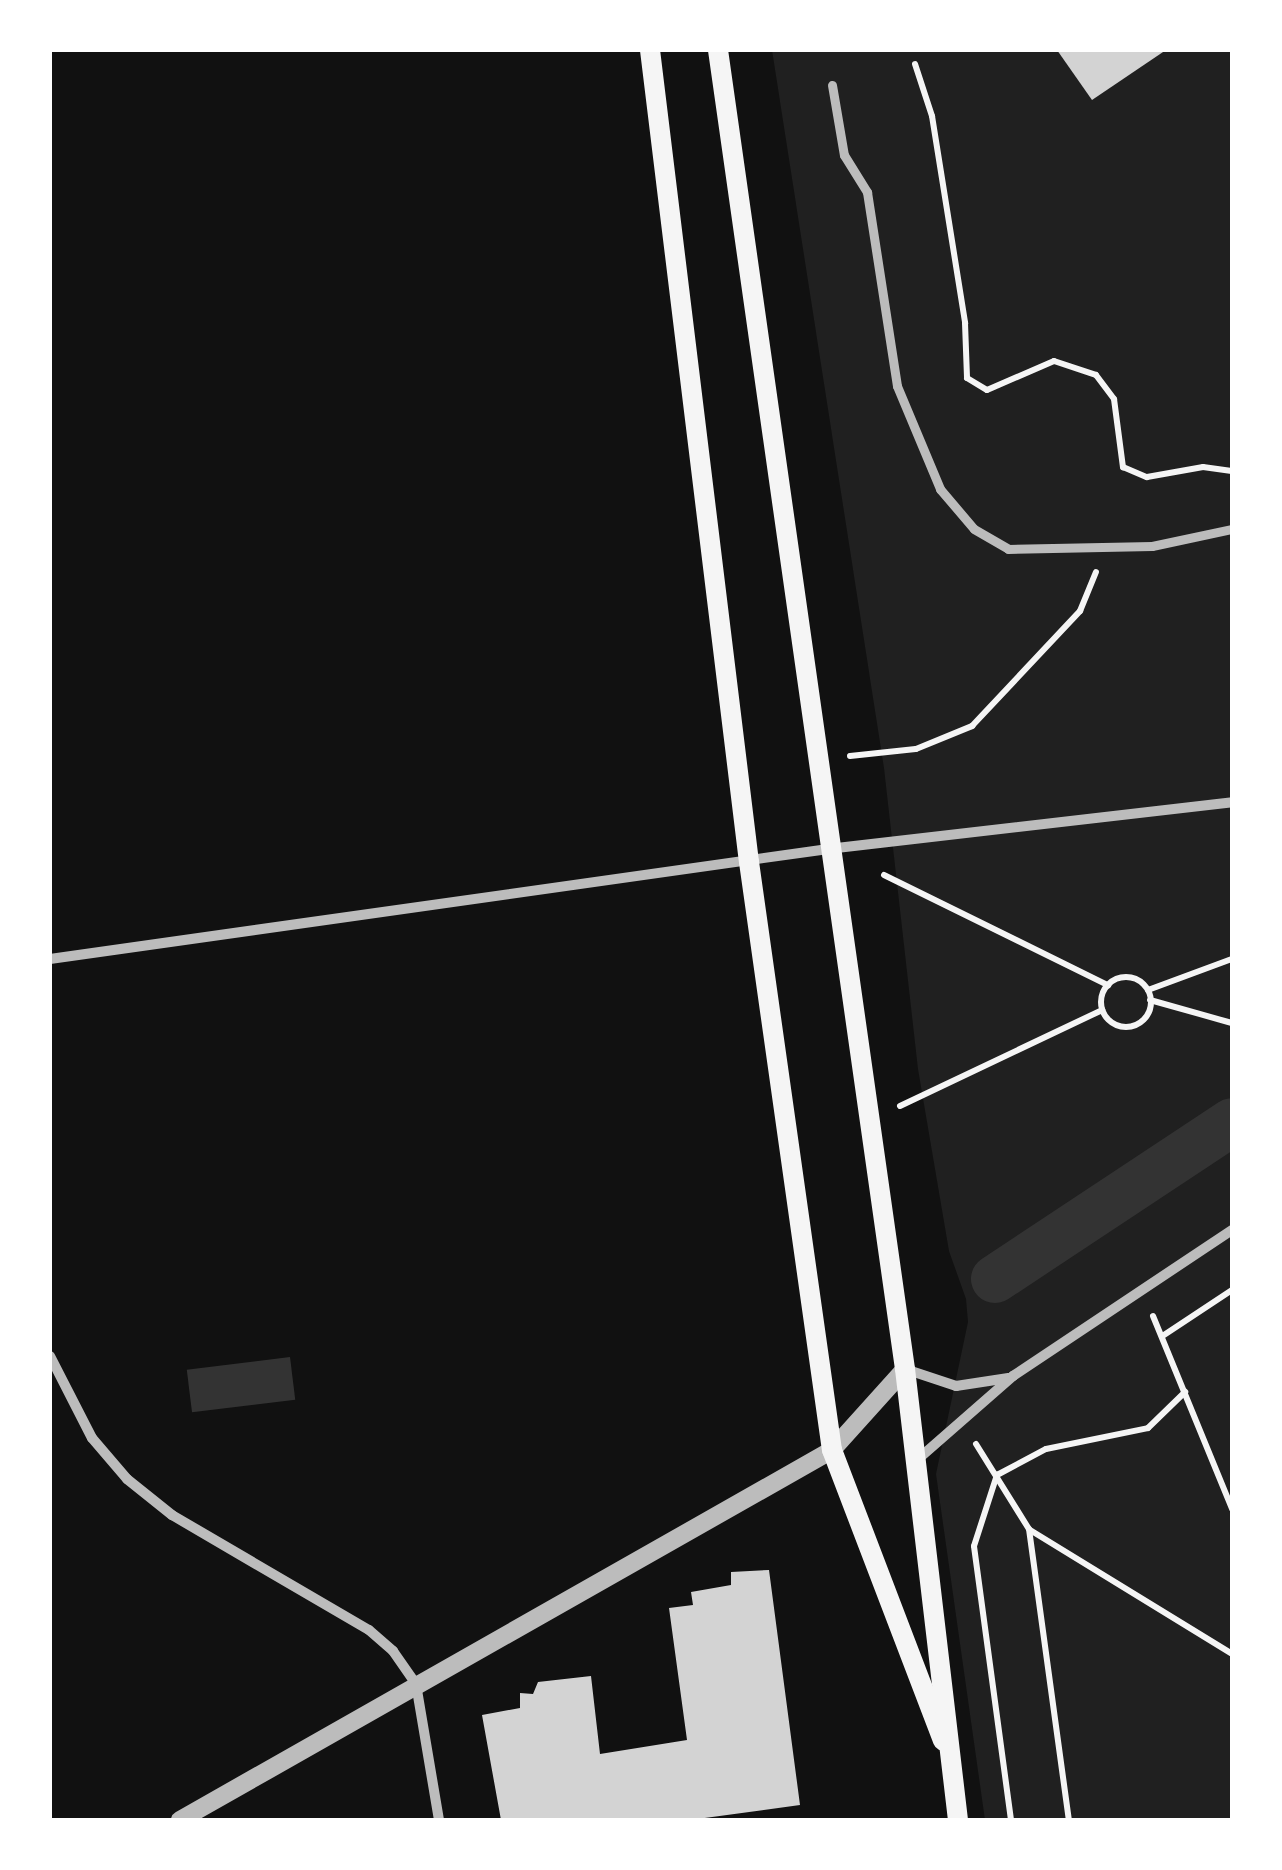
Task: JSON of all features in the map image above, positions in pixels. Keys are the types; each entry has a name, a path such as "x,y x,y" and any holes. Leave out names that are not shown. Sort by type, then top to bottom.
{"main road":[{"path":"650,50 749,862 832,1450 948,1752"},
{"path":"718,50 917,1460 958,1820"}],"street":[{"path":"832,84 844,156 867,192 897,386 940,488 974,529 1008,549 1152,546 1232,529"},
{"path":"50,959 828,849 1232,802"},
{"path":"917,1460 1013,1376 1232,1230"},
{"path":"50,1356 92,1438 127,1478 188,1526 370,1630 416,1684 439,1820"},
{"path":"180,1820 832,1450 904,1369 956,1386 1013,1376"}],"path":[{"path":"915,64 932,116 965,323 967,378 987,390 1054,360 1096,375 1114,399 1124,467 1148,477 1203,467 1232,471"},
{"path":"841,756 916,749 972,726 1080,611 1105,547"},
{"path":"884,875 1108,985 1129,977 1148,990 1150,1000 1142,1021 1127,1026 1102,1010"},
{"path":"1148,990 1232,959"},
{"path":"1102,1010 1108,985"},
{"path":"1150,1000 1232,1023"},
{"path":"867,1121 1102,1010"},
{"path":"1232,1290 1164,1335 1232,1509"},
{"path":"1011,1820 974,1546 997,1475 1046,1449 1148,1428 1185,1392"},
{"path":"970,1433 1029,1529 1069,1820"},
{"path":"1029,1529 1232,1654"}],"shaded area":[{"path":"772,50 1232,50 1232,1820 985,1820 936,1474 968,1322 966,1299 949,1251 918,1069 884,768"},
{"path":"290,1357 295,1400 192,1412 187,1370"}],"building":[{"path":"1057,50 1166,50 1092,100"},
{"path":"769,1570 800,1805 690,1820 501,1820 482,1715 520,1708 520,1693 533,1694 538,1682 591,1676 600,1754 687,1740 669,1608 693,1605 691,1592 731,1585 731,1572"}],"waterway":[{"path":"995,1279 1232,1122"}]}
